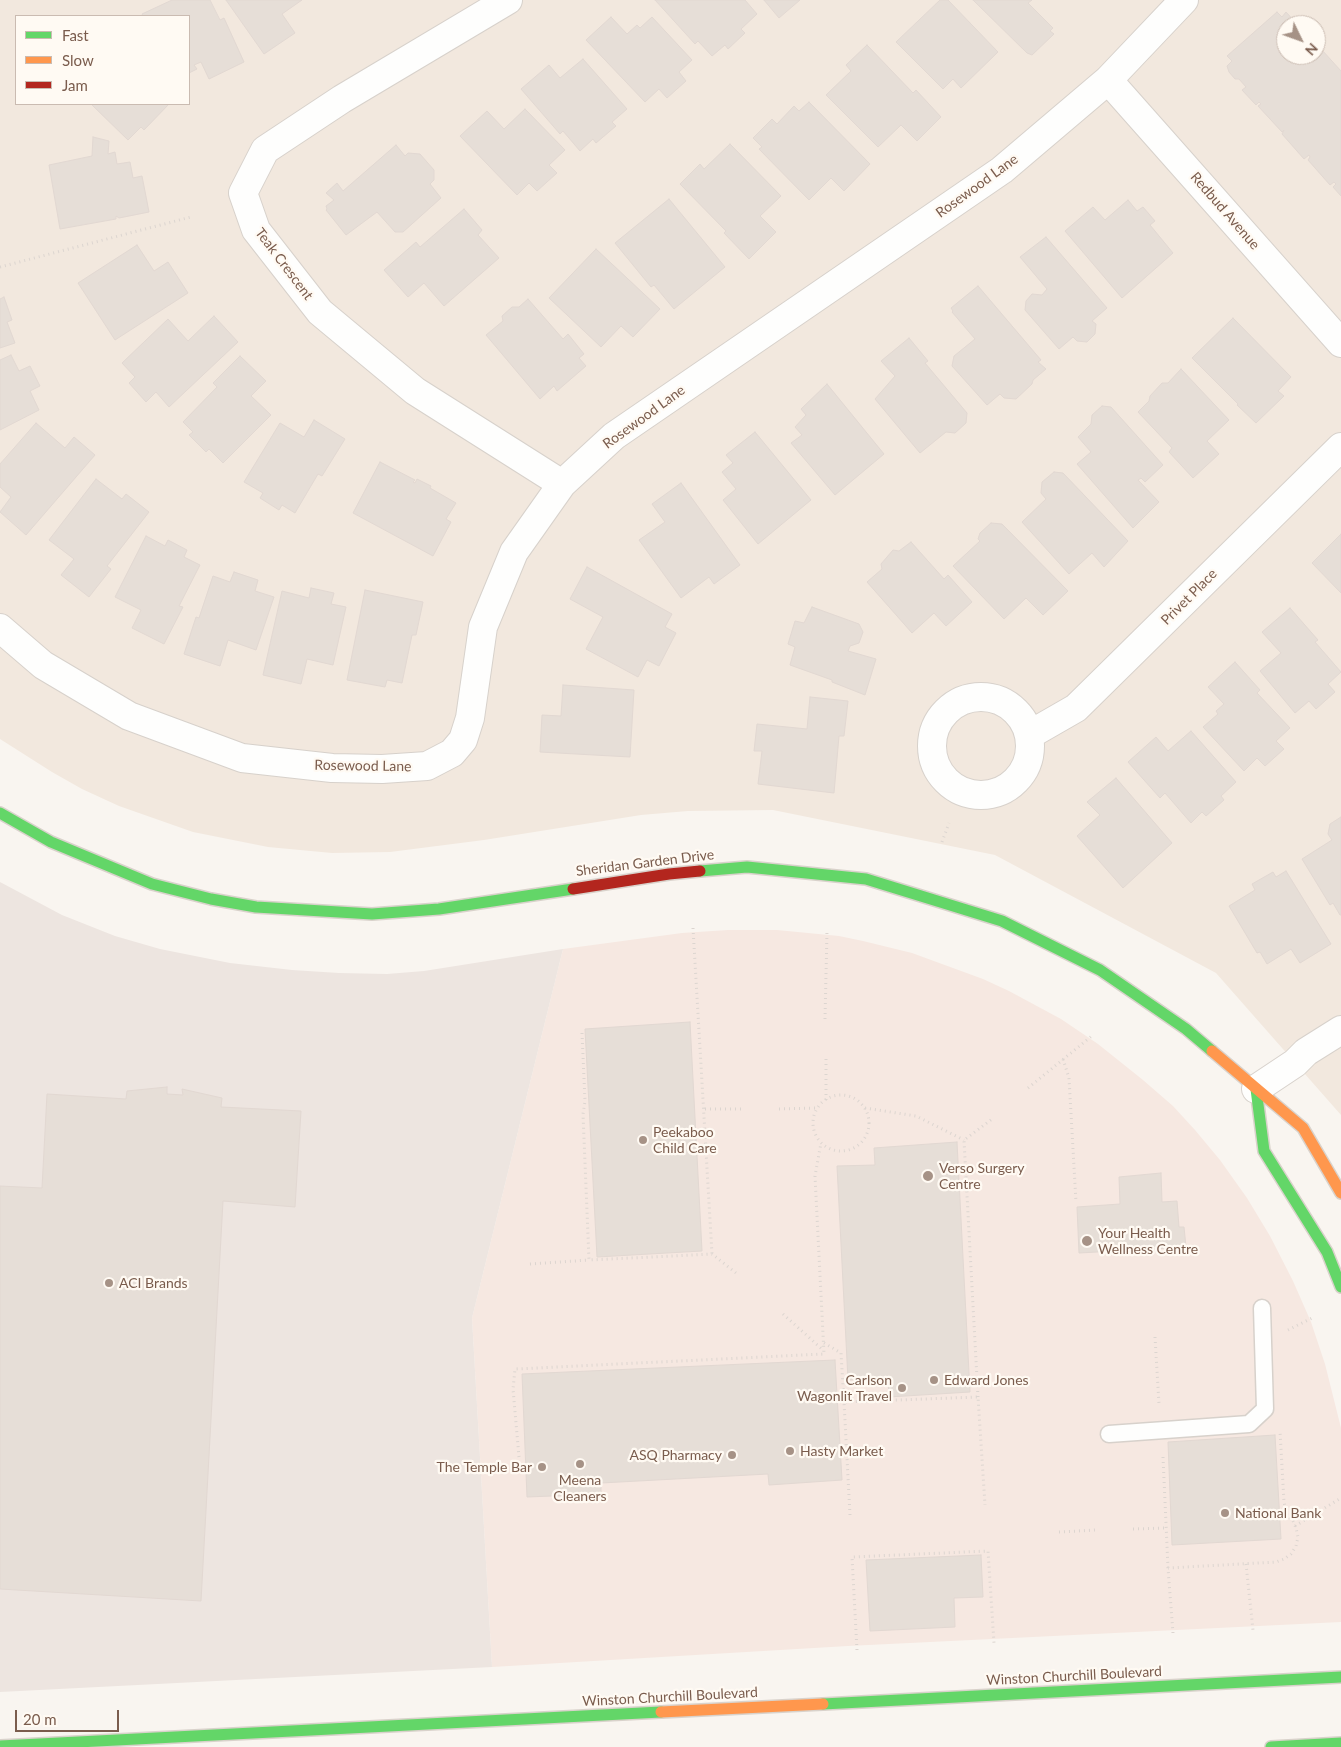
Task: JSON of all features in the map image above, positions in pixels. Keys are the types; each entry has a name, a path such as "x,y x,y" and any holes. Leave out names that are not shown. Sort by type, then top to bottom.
{"street":[{"name":"Teak Crescent","path":"508,0 342,99 265,150 243,193 256,230 320,312 415,392 562,484"},
{"name":"Rosewood Lane","path":"0,628 43,665 130,716 242,758 332,768 382,769 427,766 452,753 463,740 470,718 483,627 514,552 562,484 614,436 1002,170 1108,80 1184,0"},
{"name":"Redbud Avenue","path":"1108,80 1341,342"},
{"name":"Privet Place","path":"1029,735 1076,708 1341,447"},
{"name":"Sheridan Garden Drive","path":"0,813 51,842 152,884 211,899 256,907 372,914 439,909 669,874 747,867 866,879 1002,921 1100,970 1186,1029 1303,1128 1341,1193"},
{"path":"1341,1030 1306,1052 1295,1063 1256,1090 1264,1151 1327,1252 1341,1287"},
{"name":"Winston Churchill Boulevard","path":"0,1746 1341,1678"},
{"path":"1271,1747 1341,1743"}],"lane":[{"path":"1109,1434 1249,1424 1265,1409 1262,1308"}],"path":[{"path":"0,267 191,217"},
{"path":"942,842 948,822"},
{"path":"693,928 712,1254"},
{"path":"824,1019 828,931"},
{"path":"582,1033 586,1101 583,1114 589,1260"},
{"path":"1028,1088 1093,1035"},
{"path":"826,1057 826,1100"},
{"path":"1063,1060 1069,1078 1076,1202"},
{"path":"834,1096 852,1097 865,1108 869,1117 870,1126 862,1143 846,1151 828,1148 815,1135 813,1126 814,1116 818,1108 826,1100 834,1096"},
{"path":"779,1109 818,1108"},
{"path":"865,1108 916,1116 964,1140"},
{"path":"705,1109 742,1109"},
{"path":"964,1140 992,1120"},
{"path":"964,1140 985,1505"},
{"path":"519,1457 513,1389 515,1369 824,1354 815,1176 821,1142"},
{"path":"530,1264 712,1254 736,1273"},
{"path":"783,1314 824,1351"},
{"path":"1285,1332 1291,1327 1312,1318"},
{"path":"1155,1337 1159,1407"},
{"path":"824,1342 840,1353 850,1515"},
{"path":"844,1402 978,1397"},
{"path":"1168,1568 1276,1562 1292,1554 1298,1537 1293,1521 1287,1515 1284,1502 1280,1425"},
{"path":"1162,1451 1173,1633"},
{"path":"1295,1526 1341,1498"},
{"path":"1133,1529 1166,1528"},
{"path":"1059,1532 1096,1530"},
{"path":"857,1650 852,1557 988,1550 994,1643"},
{"path":"1246,1564 1253,1630"}],"shaded area":[{"path":"0,0 1341,0 1341,1115 1216,973 995,855 773,810 688,811 641,815 484,840 390,852 332,853 268,847 193,832 119,806 82,789 0,739"},
{"path":"0,882 62,915 115,936 160,949 230,963 292,970 387,974 424,971 563,949 472,1318 492,1667 0,1692"},
{"path":"728,930 777,930 839,936 912,953 983,979 1061,1019 1098,1044 1173,1106 1195,1130 1220,1160 1247,1198 1270,1236 1311,1322 1325,1364 1341,1428 1341,1622 848,1646 492,1667 472,1318 563,949 682,933"}],"building":[{"path":"172,0 210,0 220,20 224,18 244,62 209,79 201,62 194,65 197,69 190,72 190,15 142,14"},
{"path":"226,0 302,0 282,14 295,33 264,54"},
{"path":"655,0 745,0 757,14 741,29 745,33 728,49 725,45 712,56 698,41 695,44"},
{"path":"764,0 800,0 779,18"},
{"path":"940,0 948,0 998,52 961,88 953,79 943,89 896,42"},
{"path":"973,0 1032,0 1028,3 1053,28 1050,31 1054,34 1032,55 1027,53"},
{"path":"1277,12 1280,15 1276,15 1276,65 1326,65 1326,54 1341,71 1341,196 1333,187 1336,184 1334,182 1330,185 1308,160 1309,155 1304,159 1282,134 1284,130 1282,132 1258,106 1261,104 1259,102 1256,105 1242,90 1246,87 1229,72 1227,66 1232,61 1227,56"},
{"path":"611,17 627,34 637,25 640,28 652,17 692,60 679,72 686,81 667,98 659,89 645,102 586,40"},
{"path":"867,45 913,93 916,90 941,117 917,141 901,125 878,147 826,95 851,71 846,65"},
{"path":"583,59 627,109 612,122 616,126 596,143 593,139 580,151 563,131 560,134 521,89 549,65 560,78"},
{"path":"809,102 870,164 844,191 831,178 809,200 759,149 762,147 753,138 772,119 777,124 794,106 799,111"},
{"path":"92,105 168,105 144,130 141,127 128,140"},
{"path":"525,109 565,150 549,165 557,173 537,191 529,183 517,195 460,136 487,111 504,129"},
{"path":"93,137 109,141 108,154 115,152 117,164 130,162 133,178 142,176 149,212 119,218 116,216 116,219 60,229 49,165 92,156"},
{"path":"730,144 781,196 760,216 776,232 749,259 724,233 726,231 680,184 700,164 704,169"},
{"path":"396,145 405,156 408,153 420,154 434,170 434,180 430,184 441,198 403,232 395,232 377,212 346,235 326,210 326,206 334,200 326,193 337,183 343,191"},
{"path":"669,199 725,267 674,309 654,285 651,287 615,243"},
{"path":"1128,200 1137,211 1143,207 1155,221 1150,225 1173,253 1122,298 1065,231 1093,207 1105,220"},
{"path":"464,209 482,230 478,235 499,258 444,306 424,283 408,297 384,270 416,242 420,247"},
{"path":"1046,237 1107,308 1092,321 1096,324 1095,334 1087,342 1077,341 1073,337 1059,349 1025,310 1026,301 1032,294 1042,295 1047,289 1020,257"},
{"path":"137,245 154,271 168,262 188,293 115,340 78,283"},
{"path":"596,249 660,309 633,337 621,326 601,347 549,298"},
{"path":"978,286 1041,360 1038,362 1046,369 1016,399 1004,398 1000,394 987,405 952,366 954,356 975,339 952,312 951,308"},
{"path":"4,297 12,320 7,322 15,343 0,348 0,299"},
{"path":"528,299 563,339 568,334 584,354 579,358 586,366 557,391 554,386 540,399 486,335 503,321 502,316 512,307 519,307"},
{"path":"214,316 238,342 169,407 156,392 146,402 129,383 135,377 122,363 168,319 188,341"},
{"path":"1233,318 1291,377 1278,391 1284,396 1256,423 1192,358"},
{"path":"909,338 928,361 925,363 967,413 966,423 955,433 946,432 920,453 875,399 895,376 881,361"},
{"path":"11,355 19,371 30,366 40,386 30,391 39,410 0,430 0,360"},
{"path":"240,356 266,381 251,396 271,415 223,463 209,449 206,452 189,435 193,432 183,422 217,387 213,383"},
{"path":"1181,369 1229,420 1207,441 1219,454 1193,478 1169,452 1172,448 1138,412 1162,383 1168,383"},
{"path":"827,384 884,454 835,495 791,443 802,435 795,427 806,415 801,409"},
{"path":"1102,406 1111,407 1163,465 1145,482 1141,478 1138,480 1159,502 1133,528 1077,464 1091,452 1078,437 1091,424 1092,415"},
{"path":"314,420 345,439 322,476 318,474 295,513 282,505 279,510 260,498 263,493 244,482 280,423 304,437"},
{"path":"36,423 65,448 74,437 95,455 26,535 0,512 11,497 0,487 0,464"},
{"path":"755,432 811,500 758,544 723,500 736,489 722,472 733,463 726,455"},
{"path":"380,462 415,480 413,482 415,483 417,479 431,486 430,488 456,503 446,519 451,522 433,556 353,513"},
{"path":"1054,472 1063,473 1128,541 1104,567 1092,553 1069,574 1022,522 1046,499 1041,493 1042,482"},
{"path":"96,479 122,499 126,494 149,512 107,566 111,569 89,597 61,575 74,559 49,540"},
{"path":"681,483 740,565 714,584 709,577 681,598 639,540 665,522 652,504"},
{"path":"991,523 1002,524 1068,591 1043,615 1026,598 1004,619 953,566 980,541 978,539 980,533"},
{"path":"1341,534 1341,593 1312,563"},
{"path":"146,536 165,546 168,540 187,550 184,557 200,565 179,606 183,607 164,644 132,628 141,610 115,597"},
{"path":"911,542 944,579 948,575 972,602 946,626 934,613 912,633 867,582 882,569 881,564 893,550 899,551"},
{"path":"587,567 672,614 665,627 676,633 659,666 647,660 638,677 586,649 603,617 570,599"},
{"path":"234,572 258,580 255,591 274,597 256,650 228,640 220,666 184,654 196,617 199,618 213,576 230,582"},
{"path":"311,588 334,593 331,604 346,607 333,665 307,659 301,684 263,675 282,591 309,598"},
{"path":"365,590 423,602 416,635 412,635 402,683 387,680 385,687 347,680"},
{"path":"812,607 859,624 863,632 859,643 850,646 848,651 876,659 865,695 832,682 832,680 790,665 795,647 788,644 795,621 804,623"},
{"path":"1290,608 1318,640 1315,642 1341,672 1328,684 1335,692 1316,709 1309,701 1295,713 1260,671 1281,653 1262,632"},
{"path":"1235,662 1260,690 1257,693 1290,728 1276,741 1284,749 1265,766 1257,758 1244,771 1203,727 1218,714 1216,711 1224,704 1208,687"},
{"path":"563,685 634,690 630,757 540,752 542,715 561,716"},
{"path":"810,697 848,701 844,736 839,736 834,793 758,784 762,751 754,751 757,724 807,729"},
{"path":"1191,731 1236,782 1221,796 1224,800 1206,816 1202,812 1191,823 1165,793 1160,798 1128,762 1156,737 1168,751"},
{"path":"1116,778 1172,843 1123,888 1077,836 1100,815 1087,802"},
{"path":"1341,817 1340,915 1333,903 1330,905 1302,859 1332,840 1328,834 1330,824"},
{"path":"1286,871 1331,944 1300,963 1291,949 1267,964 1260,952 1257,953 1229,906 1255,890 1252,884 1273,872 1276,877"},
{"name":"Peekaboo Child Care","path":"690,1022 702,1251 597,1257 585,1029"},
{"name":"ACI Brands","path":"167,1087 167,1094 183,1095 182,1089 222,1098 221,1107 301,1111 295,1207 223,1201 201,1601 0,1589 0,1186 42,1188 47,1094 126,1099 127,1091"},
{"path":"957,1142 970,1392 889,1397 888,1378 848,1380 837,1166 875,1165 874,1148"},
{"path":"1161,1173 1162,1202 1177,1201 1179,1227 1184,1227 1186,1247 1079,1253 1077,1207 1120,1204 1119,1177"},
{"path":"835,1360 842,1480 769,1485 768,1474 601,1483 601,1494 527,1497 522,1374"},
{"name":"National Bank","path":"1275,1435 1281,1539 1172,1545 1168,1442"},
{"path":"981,1555 983,1597 954,1598 955,1627 870,1631 866,1560"}],"traffic: fast":[{"path":"0,813 51,842 152,884 211,899 256,907 372,914 439,909 573,889"},
{"path":"700,871 747,867 866,879 1002,921 1100,970 1186,1029 1212,1051"},
{"path":"1256,1089 1264,1151 1327,1252 1341,1287"},
{"path":"823,1704 1341,1677"},
{"path":"0,1746 661,1712"},
{"path":"1271,1747 1341,1743"}],"traffic: slow":[{"path":"1212,1051 1303,1128 1341,1193"},
{"path":"661,1712 823,1704"}],"traffic: jam":[{"path":"573,889 700,871"}],"place":[{"name":"Peekaboo Child Care","path":"643,1140"},
{"name":"Verso Surgery Centre","path":"928,1176"},
{"name":"Your Health Wellness Centre","path":"1087,1241"},
{"name":"ACI Brands","path":"109,1283"},
{"name":"Edward Jones","path":"934,1380"},
{"name":"Carlson Wagonlit Travel","path":"902,1388"},
{"name":"Hasty Market","path":"790,1451"},
{"name":"ASQ Pharmacy","path":"732,1455"},
{"name":"Meena Cleaners","path":"580,1464"},
{"name":"The Temple Bar","path":"542,1467"},
{"name":"National Bank","path":"1225,1513"}]}
